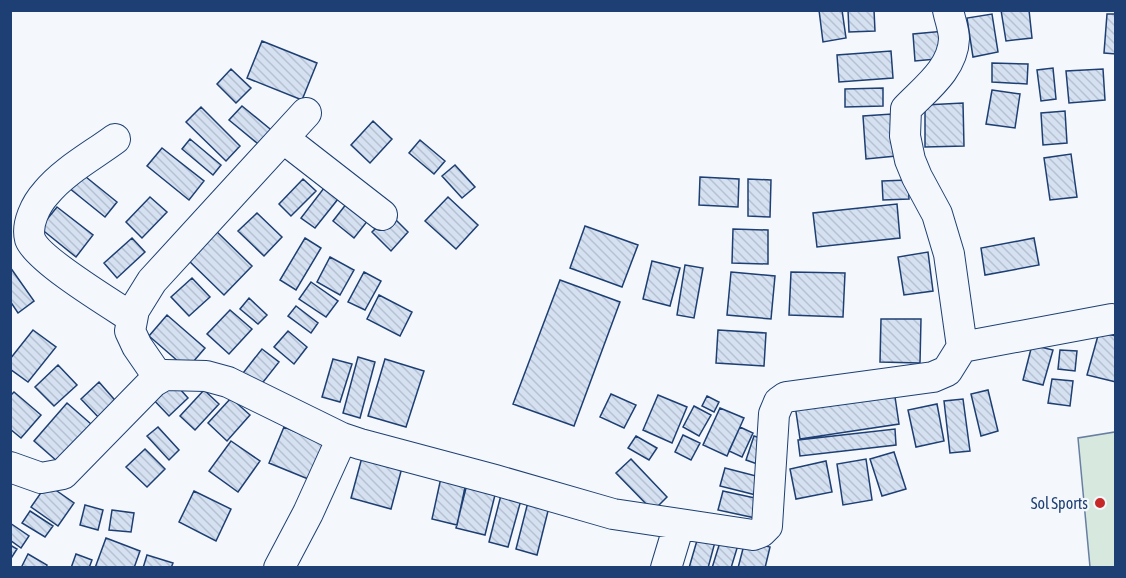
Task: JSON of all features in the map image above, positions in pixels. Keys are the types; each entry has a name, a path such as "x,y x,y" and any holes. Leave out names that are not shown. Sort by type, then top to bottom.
{"street":[{"path":"10,467 41,478 63,474 153,382 165,375 206,376 228,382 342,438 612,514 753,535 761,532 767,526 774,414 779,402 786,397 933,377 946,371 962,347 949,254 937,214 910,160 905,136 906,109 942,72 951,58 954,38 948,10"},
{"path":"159,378 129,331 131,317 152,281 306,113"},
{"path":"283,138 382,215"},
{"path":"115,140 63,177 45,194 30,222 29,231 34,246 55,265 131,317"},
{"path":"962,347 1112,319"},
{"path":"279,567 308,513 342,438"},
{"path":"666,567 678,525"}],"shaded area":[{"name":"Sol Sports","path":"1115,432 1115,567 1090,567 1078,438"}],"building":[{"path":"819,10 842,10 846,38 823,42"},
{"path":"848,10 874,10 875,31 849,32"},
{"path":"1001,10 1029,10 1032,38 1006,41"},
{"path":"992,14 998,52 973,57 967,18"},
{"path":"1107,14 1116,14 1116,54 1104,53"},
{"path":"945,31 947,58 915,61 913,34"},
{"path":"262,41 317,63 302,100 247,78"},
{"path":"891,51 893,78 839,82 837,55"},
{"path":"992,63 1028,64 1027,84 992,82"},
{"path":"1053,68 1056,99 1041,101 1037,70"},
{"path":"231,69 251,88 236,103 217,84"},
{"path":"1103,69 1105,100 1069,103 1066,71"},
{"path":"883,88 883,106 845,107 845,89"},
{"path":"992,90 1020,94 1015,128 986,124"},
{"path":"963,103 964,146 925,147 925,105"},
{"path":"242,106 275,133 263,148 229,120"},
{"path":"201,107 240,146 226,161 186,122"},
{"path":"1065,111 1067,143 1043,145 1041,113"},
{"path":"892,114 896,156 866,159 863,116"},
{"path":"373,121 392,139 370,163 351,145"},
{"path":"190,139 221,165 213,175 182,149"},
{"path":"420,140 445,161 434,174 409,153"},
{"path":"162,148 204,181 189,200 147,166"},
{"path":"1071,154 1077,197 1050,200 1044,158"},
{"path":"455,165 475,187 462,198 442,176"},
{"path":"81,173 117,202 105,217 69,188"},
{"path":"700,177 739,179 738,207 699,205"},
{"path":"303,179 316,191 291,216 279,204"},
{"path":"748,179 771,180 770,217 748,216"},
{"path":"908,180 909,199 883,200 882,181"},
{"path":"324,188 338,199 315,228 301,218"},
{"path":"150,197 167,212 142,238 126,222"},
{"path":"448,197 478,225 456,249 425,221"},
{"path":"347,203 369,219 354,238 333,221"},
{"path":"897,204 900,238 817,247 813,213"},
{"path":"57,207 93,235 76,257 40,228"},
{"path":"257,213 282,237 264,256 238,231"},
{"path":"390,214 408,232 391,251 372,232"},
{"path":"585,226 638,245 622,287 570,268"},
{"path":"214,229 252,266 224,295 186,258"},
{"path":"733,229 768,230 768,264 732,263"},
{"path":"132,238 145,252 117,278 104,263"},
{"path":"305,238 321,248 296,290 280,280"},
{"path":"1034,238 1039,265 985,275 981,248"},
{"path":"928,252 933,291 904,295 898,257"},
{"path":"330,257 354,270 340,295 317,282"},
{"path":"652,261 680,268 670,306 643,299"},
{"path":"685,265 703,268 694,318 677,315"},
{"path":"10,267 34,301 18,313 10,301"},
{"path":"364,272 381,281 365,310 348,302"},
{"path":"731,272 775,276 771,319 727,315"},
{"path":"791,272 845,273 843,317 789,315"},
{"path":"192,278 210,297 189,316 171,297"},
{"path":"560,280 620,302 574,426 513,404"},
{"path":"311,282 338,301 326,317 299,299"},
{"path":"379,295 412,312 400,336 367,319"},
{"path":"249,298 267,315 258,324 240,309"},
{"path":"296,306 318,323 311,333 288,316"},
{"path":"230,310 252,329 229,354 207,334"},
{"path":"167,315 205,348 187,369 149,336"},
{"path":"881,319 921,319 920,363 880,362"},
{"path":"33,330 56,347 28,382 10,369 10,359"},
{"path":"718,330 766,333 764,366 716,363"},
{"path":"288,331 307,347 294,364 274,347"},
{"path":"1099,332 1116,336 1116,382 1087,375"},
{"path":"1032,345 1053,350 1043,385 1023,380"},
{"path":"262,349 279,362 260,386 243,373"},
{"path":"1060,350 1077,351 1075,371 1058,369"},
{"path":"358,357 375,362 360,418 343,413"},
{"path":"333,359 352,364 340,402 322,397"},
{"path":"385,359 424,371 406,427 368,416"},
{"path":"58,365 77,385 54,406 35,387"},
{"path":"170,378 188,398 169,416 150,396"},
{"path":"1052,379 1073,381 1070,406 1048,403"},
{"path":"99,382 120,406 102,421 81,399"},
{"path":"204,390 219,404 195,430 180,416"},
{"path":"894,390 899,424 800,439 795,405"},
{"path":"988,390 998,431 981,436 971,394"},
{"path":"14,392 41,415 21,438 10,429 10,396"},
{"path":"611,394 636,405 624,428 600,417"},
{"path":"658,395 687,407 672,443 643,430"},
{"path":"707,396 719,402 714,412 702,406"},
{"path":"231,398 250,415 227,441 208,423"},
{"path":"963,399 970,451 950,453 944,401"},
{"path":"67,403 91,424 58,462 34,441"},
{"path":"937,404 944,441 916,447 908,410"},
{"path":"694,406 711,415 699,436 683,427"},
{"path":"720,408 744,418 727,456 703,445"},
{"path":"158,427 179,450 169,460 147,436"},
{"path":"284,427 328,445 313,481 269,463"},
{"path":"740,427 753,433 742,457 729,451"},
{"path":"895,429 896,445 800,456 798,440"},
{"path":"683,435 700,443 691,460 675,452"},
{"path":"636,436 657,448 649,460 628,448"},
{"path":"754,436 772,442 763,466 746,460"},
{"path":"231,441 260,461 238,492 209,471"},
{"path":"145,449 165,469 147,487 126,467"},
{"path":"364,450 404,460 391,509 351,498"},
{"path":"894,452 906,489 882,496 870,459"},
{"path":"631,459 667,497 653,511 616,473"},
{"path":"866,459 872,500 843,505 837,464"},
{"path":"826,461 832,492 796,499 790,469"},
{"path":"725,468 760,477 756,495 720,486"},
{"path":"442,473 467,478 457,525 432,519"},
{"path":"468,480 497,487 485,535 456,528"},
{"path":"47,484 74,503 58,526 31,507"},
{"path":"194,491 231,509 216,541 179,522"},
{"path":"723,491 764,500 760,519 718,510"},
{"path":"501,495 521,500 508,547 489,542"},
{"path":"528,502 549,507 537,555 516,549"},
{"path":"85,505 103,510 98,530 80,525"},
{"path":"112,510 134,513 131,532 109,530"},
{"path":"30,511 53,526 45,537 22,523"},
{"path":"10,523 29,536 21,548 10,540"},
{"path":"698,537 715,542 708,568 689,568"},
{"path":"106,538 140,551 134,568 95,568"},
{"path":"721,539 738,545 731,568 712,568"},
{"path":"745,541 770,547 765,568 738,568"},
{"path":"10,545 17,549 10,560"},
{"path":"28,554 47,565 46,568 21,568"},
{"path":"76,554 92,560 89,568 71,568"},
{"path":"147,555 173,563 171,568 143,568"}],"place":[{"name":"Sol Sports","path":"1100,503"}]}
